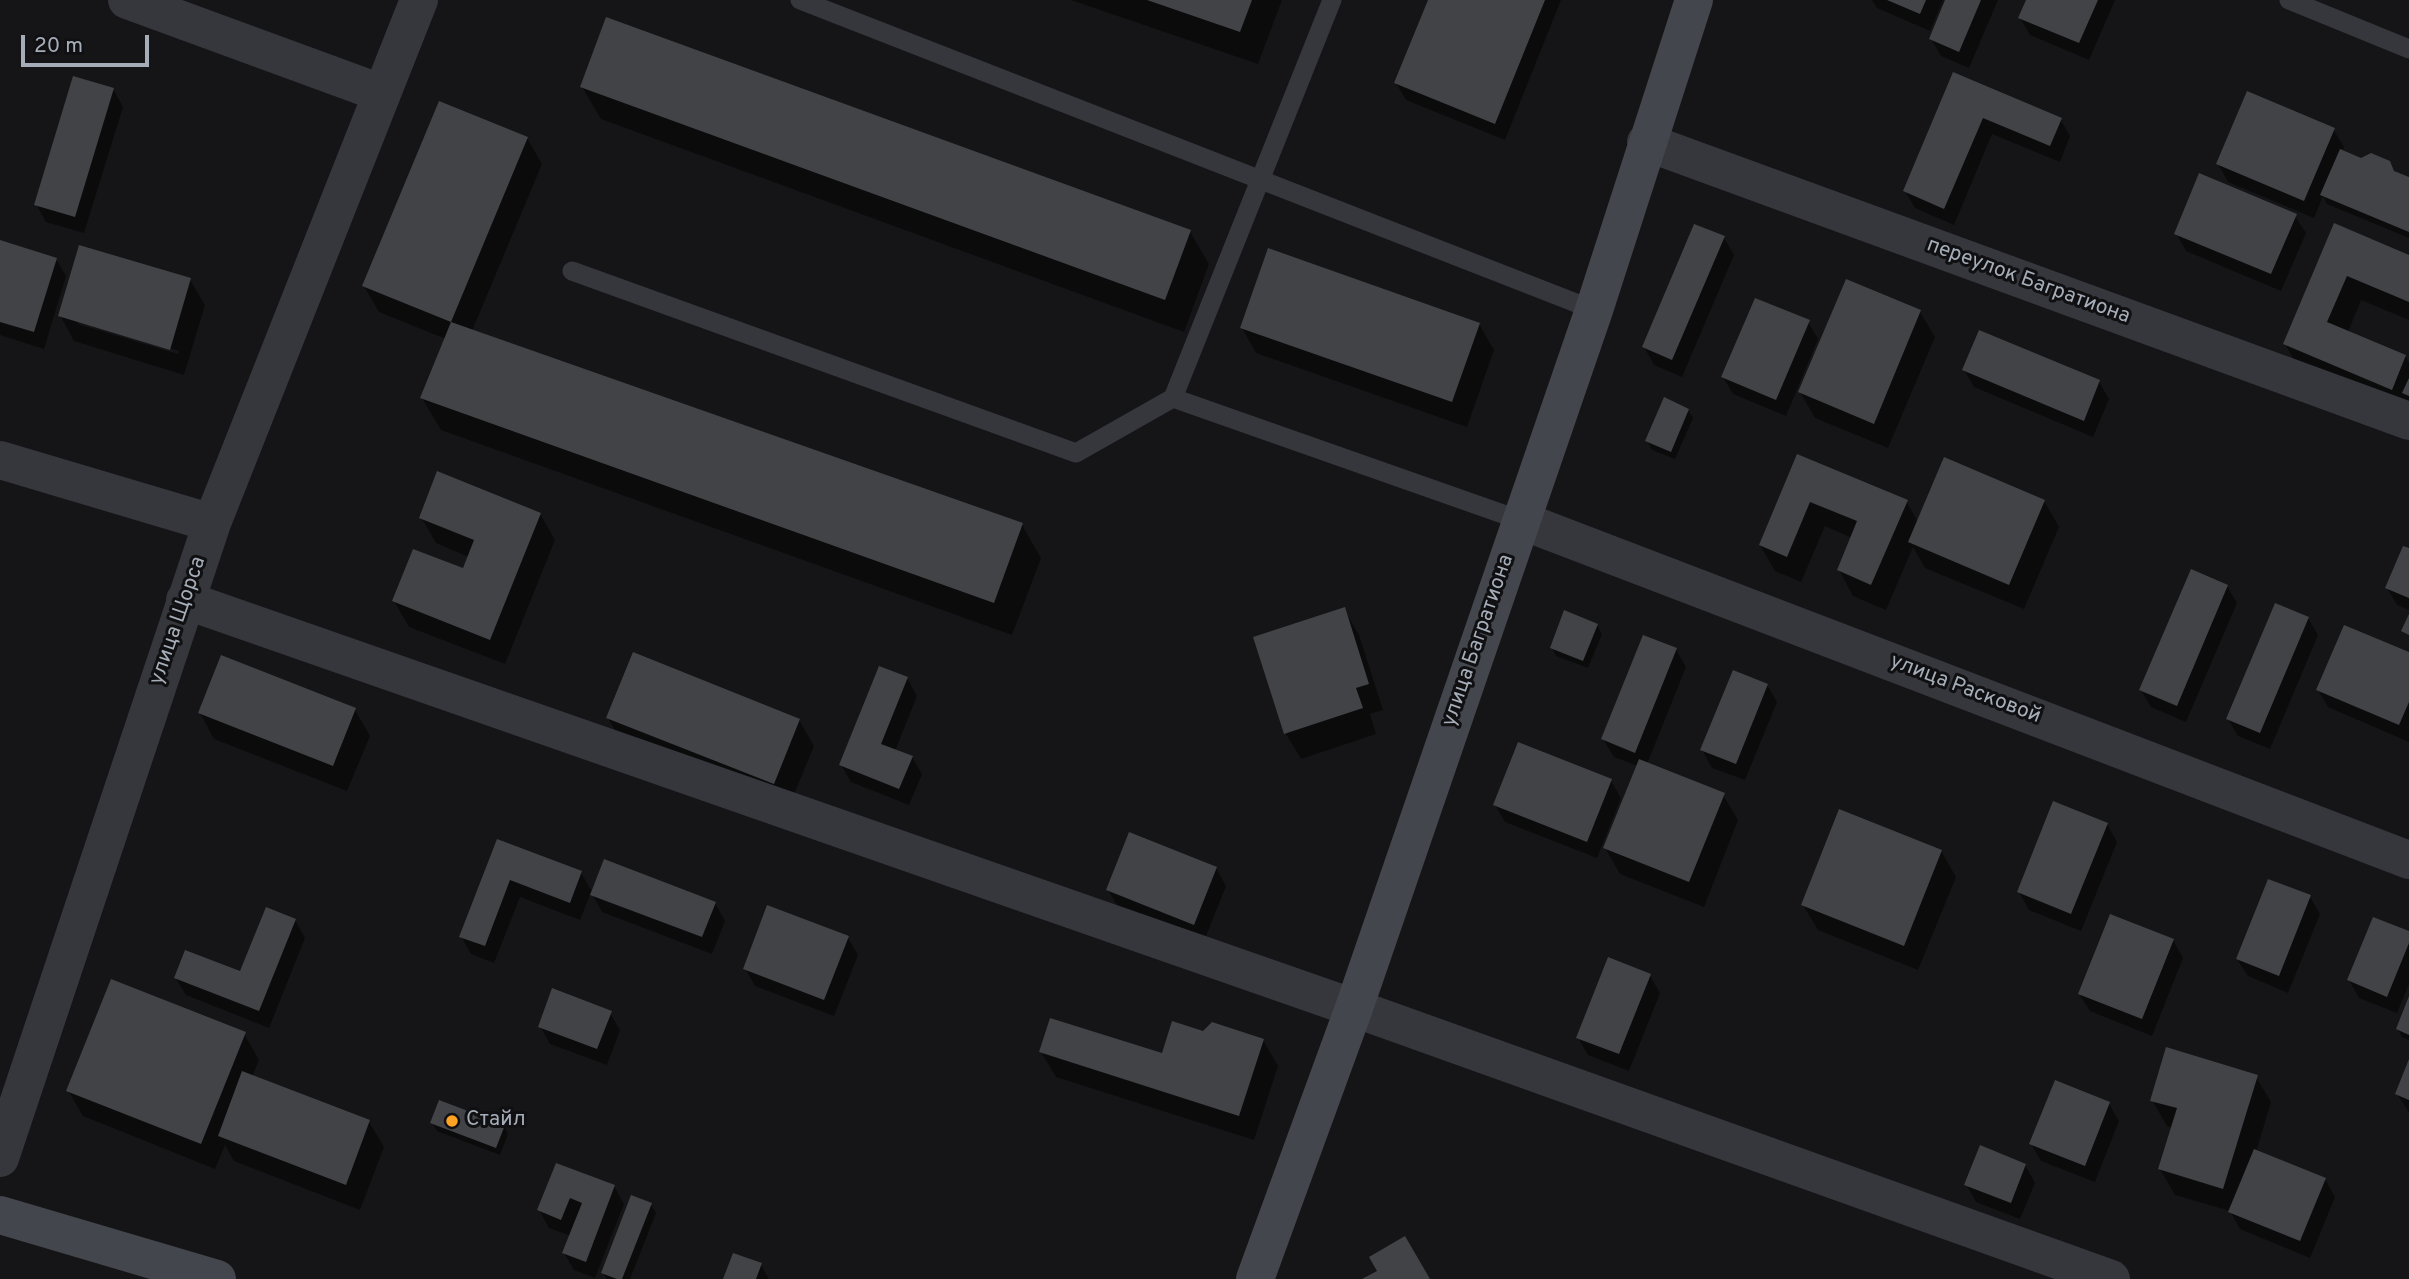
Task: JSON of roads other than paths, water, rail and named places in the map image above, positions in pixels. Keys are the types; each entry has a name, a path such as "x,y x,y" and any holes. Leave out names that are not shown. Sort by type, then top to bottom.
{"street":[{"path":"127,0 381,93"},
{"name":"улица Щорса","path":"0,1158 212,523 419,0"},
{"name":"улица Багратиона","path":"1255,1279 1354,1008 1594,310 1694,0"},
{"name":"переулок Багратиона","path":"1646,142 2409,421"},
{"path":"0,460 212,523"},
{"name":"улица Расковой","path":"1520,520 2409,860"},
{"path":"185,600 1354,1008 2111,1279"},
{"path":"0,1215 217,1279"}],"lane":[{"path":"800,0 1594,310"},
{"path":"572,271 1076,453 1173,398 1332,0"},
{"path":"2289,0 2409,49"},
{"path":"1173,398 1520,520"}],"place":[{"name":"Стайл","path":"452,1121"}]}
